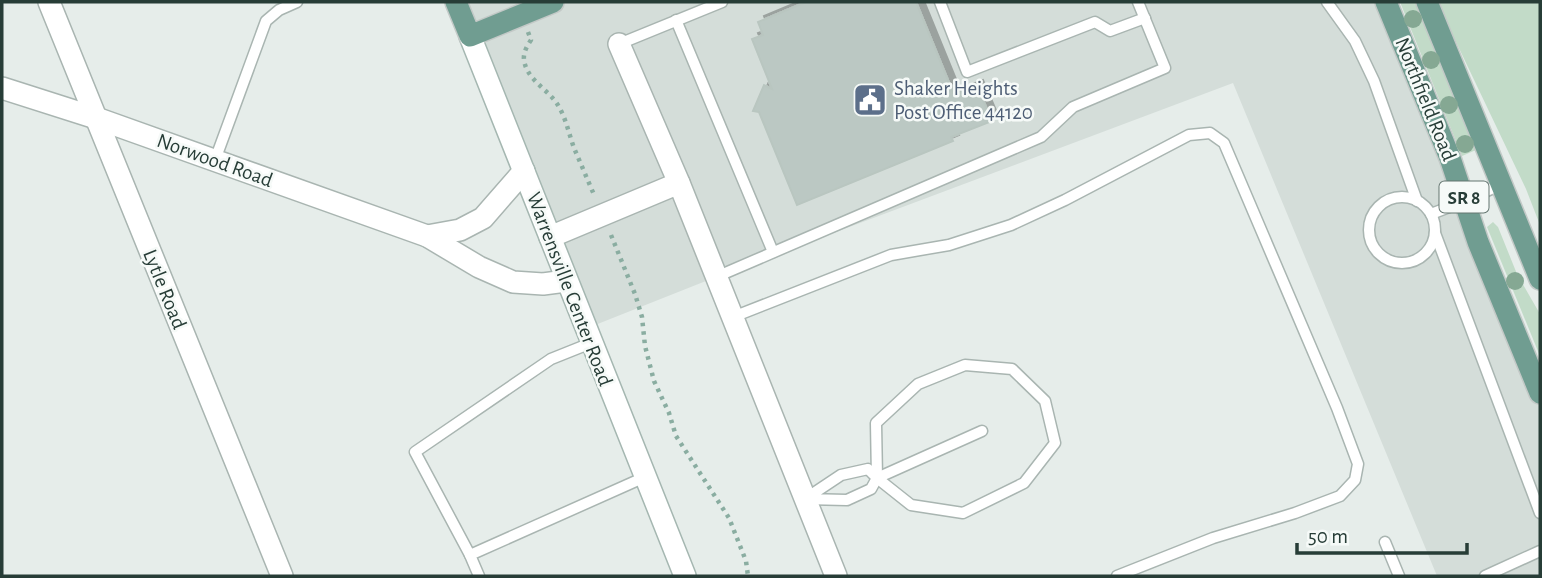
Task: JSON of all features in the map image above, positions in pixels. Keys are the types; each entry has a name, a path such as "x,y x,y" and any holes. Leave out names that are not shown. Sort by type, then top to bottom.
{"main road":[{"name":"Warrensville Center Road","path":"456,2 470,36"},
{"path":"470,36 553,2"},
{"name":"Northfield Road","path":"1386,2 1450,158 1478,242 1540,393"},
{"name":"Northfield Road","path":"1427,2 1540,279"}],"street":[{"name":"Lytle Road","path":"49,2 282,576"},
{"name":"Warrensville Center Road","path":"470,36 685,576"},
{"path":"619,44 679,183 836,576"},
{"name":"Norwood Road","path":"2,88 96,118 427,236 479,267 513,282 543,284 566,281"},
{"path":"427,236 460,230 483,218 524,171"},
{"path":"550,237 679,183"}],"lane":[{"path":"215,160 266,21 279,10 297,2"},
{"path":"619,44 722,2"},
{"path":"940,2 967,72 1095,22 1110,31 1145,18"},
{"path":"716,277 1041,137 1073,107 1165,68 1138,2"},
{"path":"1327,2 1355,41 1374,81 1417,201"},
{"path":"677,20 773,253"},
{"path":"733,317 891,255 949,245 1011,225 1189,135 1210,133 1224,143 1332,395 1358,464 1355,480 1340,496 1296,513 1213,538 1117,576"},
{"path":"1431,214 1502,184"},
{"path":"1406,197 1425,206 1431,214 1435,223 1433,244 1418,260 1396,263 1376,252 1369,231 1376,210 1385,202 1406,197"},
{"path":"1435,233 1540,513"},
{"path":"479,576 415,452 551,359 591,342"},
{"path":"805,499 841,475 868,469 877,478 911,505 963,513 1024,483 1055,443 1045,401 1012,369 965,365 918,384 876,424 877,478 871,489 847,500 805,499"},
{"path":"877,478 982,431"},
{"path":"470,555 645,477"},
{"path":"1385,542 1399,576"},
{"path":"1485,576 1540,551"}],"path":[{"path":"531,40 525,50 524,60 528,70 534,81 552,96 560,108 592,190"},
{"path":"612,238 642,317 653,381 669,413 676,436 729,518 746,561 748,576"}],"shaded area":[{"path":"456,2 1386,2 1540,393 1540,576 1437,576 1233,83 716,277 585,329"}],"green space":[{"path":"1400,2 1416,2 1476,150 1462,156"},
{"path":"1437,2 1540,2 1540,225 1526,189"},
{"path":"1493,222 1498,227 1517,274 1540,314 1540,356 1487,227"}],"building":[{"name":"Shaker Heights Post Office 44120","path":"806,2 916,2 954,95 977,86 992,121 951,137 953,141 797,205 759,112 753,111 764,85 772,89 752,39 763,35 758,22"}],"place":[{"name":"Shaker Heights Post Office 44120","path":"870,100"}]}
